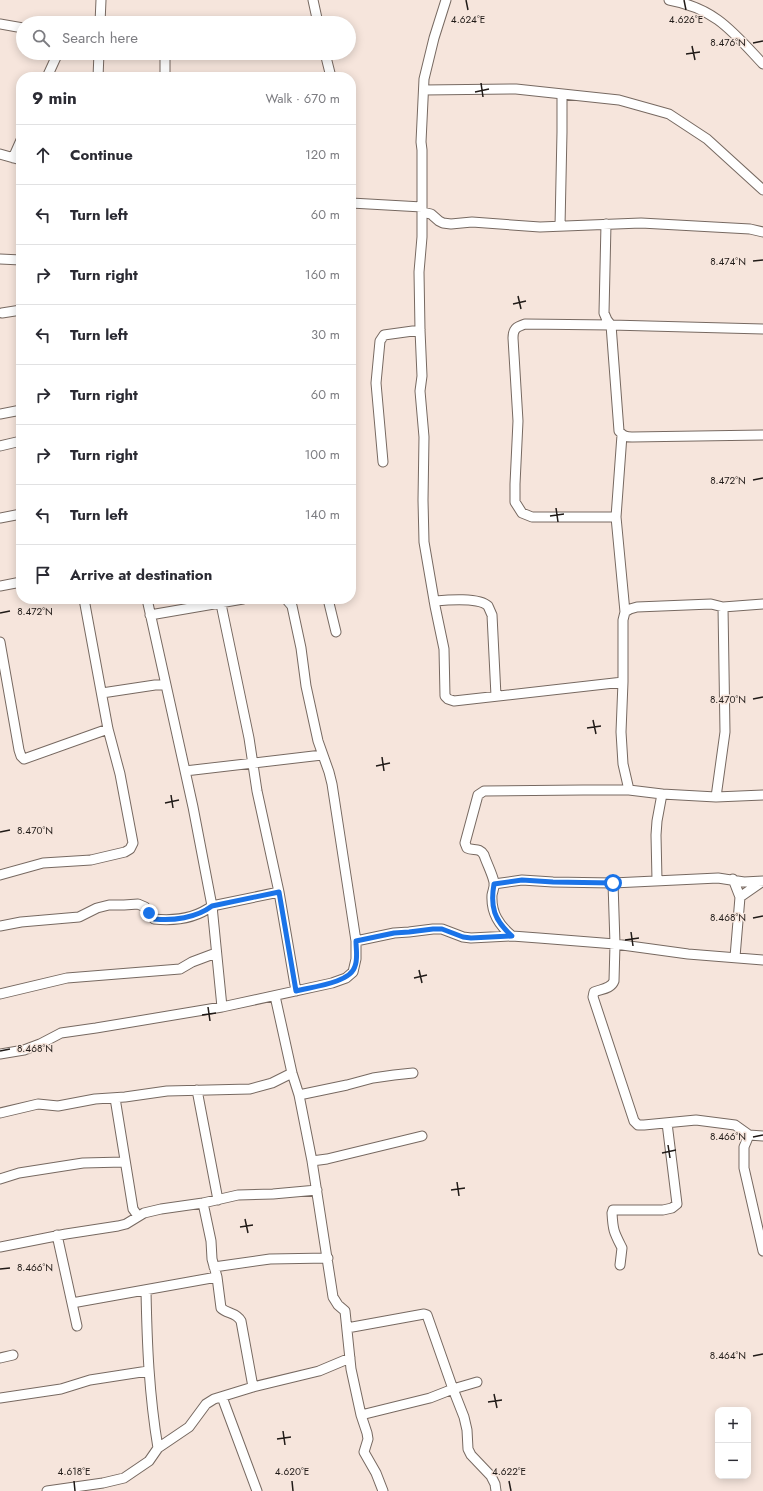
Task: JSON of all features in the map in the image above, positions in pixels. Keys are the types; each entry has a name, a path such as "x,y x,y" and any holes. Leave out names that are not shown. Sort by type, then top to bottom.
{"street":[{"path":"100,16 101,0"},
{"path":"313,0 316,16"},
{"path":"446,0 430,52 424,79 421,142 422,237 419,272 422,376 420,391 424,437 424,542 444,649 446,676 445,696 454,701 623,682"},
{"path":"669,0 681,2 712,15 725,25 763,64"},
{"path":"1,27 16,28"},
{"path":"49,72 55,60"},
{"path":"98,72 99,60"},
{"path":"165,60 165,72"},
{"path":"327,60 330,72"},
{"path":"424,90 516,89 619,100 669,114 707,139 763,190"},
{"path":"560,226 562,94"},
{"path":"0,154 16,159"},
{"path":"356,203 422,210 431,214 443,223 451,224 472,222 540,227 641,223 750,229 763,232"},
{"path":"606,224 604,312 611,325 619,431 622,435 616,517 625,612 623,620 621,732 623,764 629,790"},
{"path":"0,259 16,260"},
{"path":"2,313 16,311"},
{"path":"616,517 532,517 522,513 515,502 518,421 513,331 516,327 525,324 763,328"},
{"path":"383,462 376,383 380,341 384,335 420,330"},
{"path":"0,414 16,411"},
{"path":"622,435 626,437 763,435"},
{"path":"0,446 16,442"},
{"path":"0,518 16,515"},
{"path":"0,586 16,583"},
{"path":"434,601 468,600 481,602 488,606 492,615 496,696"},
{"path":"0,875 43,863 91,860 125,852 130,849 133,843 120,774 108,729 85,604"},
{"path":"148,604 185,771 212,906 222,1007"},
{"path":"150,615 221,604 279,892 296,991"},
{"path":"0,1054 24,1050 40,1044 61,1033 222,1007 276,996 332,983 346,978 353,972 356,959 356,941 350,910 332,784 318,742 306,686 301,648 291,604"},
{"path":"329,604 336,632"},
{"path":"625,612 637,607 711,604 724,607 763,604"},
{"path":"716,797 725,732 724,607"},
{"path":"0,642 21,756 24,759 108,729"},
{"path":"102,693 155,685 166,685"},
{"path":"185,771 322,755"},
{"path":"512,936 501,926 497,919 493,907 492,895 494,884 482,851 470,850 466,848 465,843 478,794 484,791 629,790 662,794 716,797 763,795"},
{"path":"658,880 656,835 662,794"},
{"path":"494,884 522,880 613,883 718,878 733,879 744,882 763,881"},
{"path":"733,879 740,897 735,957"},
{"path":"740,897 763,881"},
{"path":"613,883 615,944 614,981 612,985 594,992 593,997 634,1121 638,1125 644,1126 667,1122 696,1120 735,1125 749,1135 763,1136"},
{"path":"0,926 21,922 79,917 97,908 109,905 138,904 145,907 154,919 161,920 193,916 204,912 212,906 279,892"},
{"path":"356,941 394,933 442,929 463,937 471,938 512,936 615,944 673,952 763,960"},
{"path":"0,994 68,978 180,969 192,962 216,953"},
{"path":"276,996 292,1073 299,1095 312,1161 333,1297 338,1305 345,1311 350,1358 361,1415 368,1439 364,1452 376,1473 383,1491"},
{"path":"0,1113 38,1104 58,1106 95,1099 115,1098 152,1092 178,1090 250,1089 272,1083 292,1073"},
{"path":"299,1095 373,1078 394,1074 413,1073"},
{"path":"197,1090 218,1200"},
{"path":"115,1098 124,1162 133,1209 138,1216"},
{"path":"620,1265 622,1248 614,1234 612,1227 613,1210 663,1210 672,1208 677,1204 667,1122"},
{"path":"749,1135 744,1147 744,1168 763,1251"},
{"path":"312,1161 327,1159 422,1136"},
{"path":"0,1179 19,1173 83,1163 124,1162"},
{"path":"0,1247 57,1235 118,1226 126,1224 138,1216 160,1209 203,1203 243,1194 273,1194 317,1190"},
{"path":"203,1203 211,1240 214,1267 222,1308 223,1310 234,1314 241,1321 253,1387"},
{"path":"57,1235 77,1326"},
{"path":"214,1267 270,1259 328,1258"},
{"path":"72,1302 217,1277"},
{"path":"146,1290 148,1371 158,1448"},
{"path":"347,1328 424,1314 427,1315 452,1389 464,1417 467,1430 468,1449 471,1455 491,1476 495,1484 496,1491"},
{"path":"0,1358 13,1354"},
{"path":"47,1491 103,1483 124,1478 149,1461 158,1448 189,1427 206,1404 214,1399 253,1387 319,1371 350,1358"},
{"path":"0,1398 61,1388 99,1378 148,1371"},
{"path":"361,1415 430,1398 452,1389 477,1382"},
{"path":"222,1397 257,1491"}],"route":[{"path":"149,913 154,919 161,920 193,916 204,912 212,906 279,892 296,991 332,983 346,978 353,972 356,966 356,941 394,933 433,929 442,929 463,937 471,938 512,936 501,926 497,919 493,907 492,895 494,884 522,880 613,883"}]}
